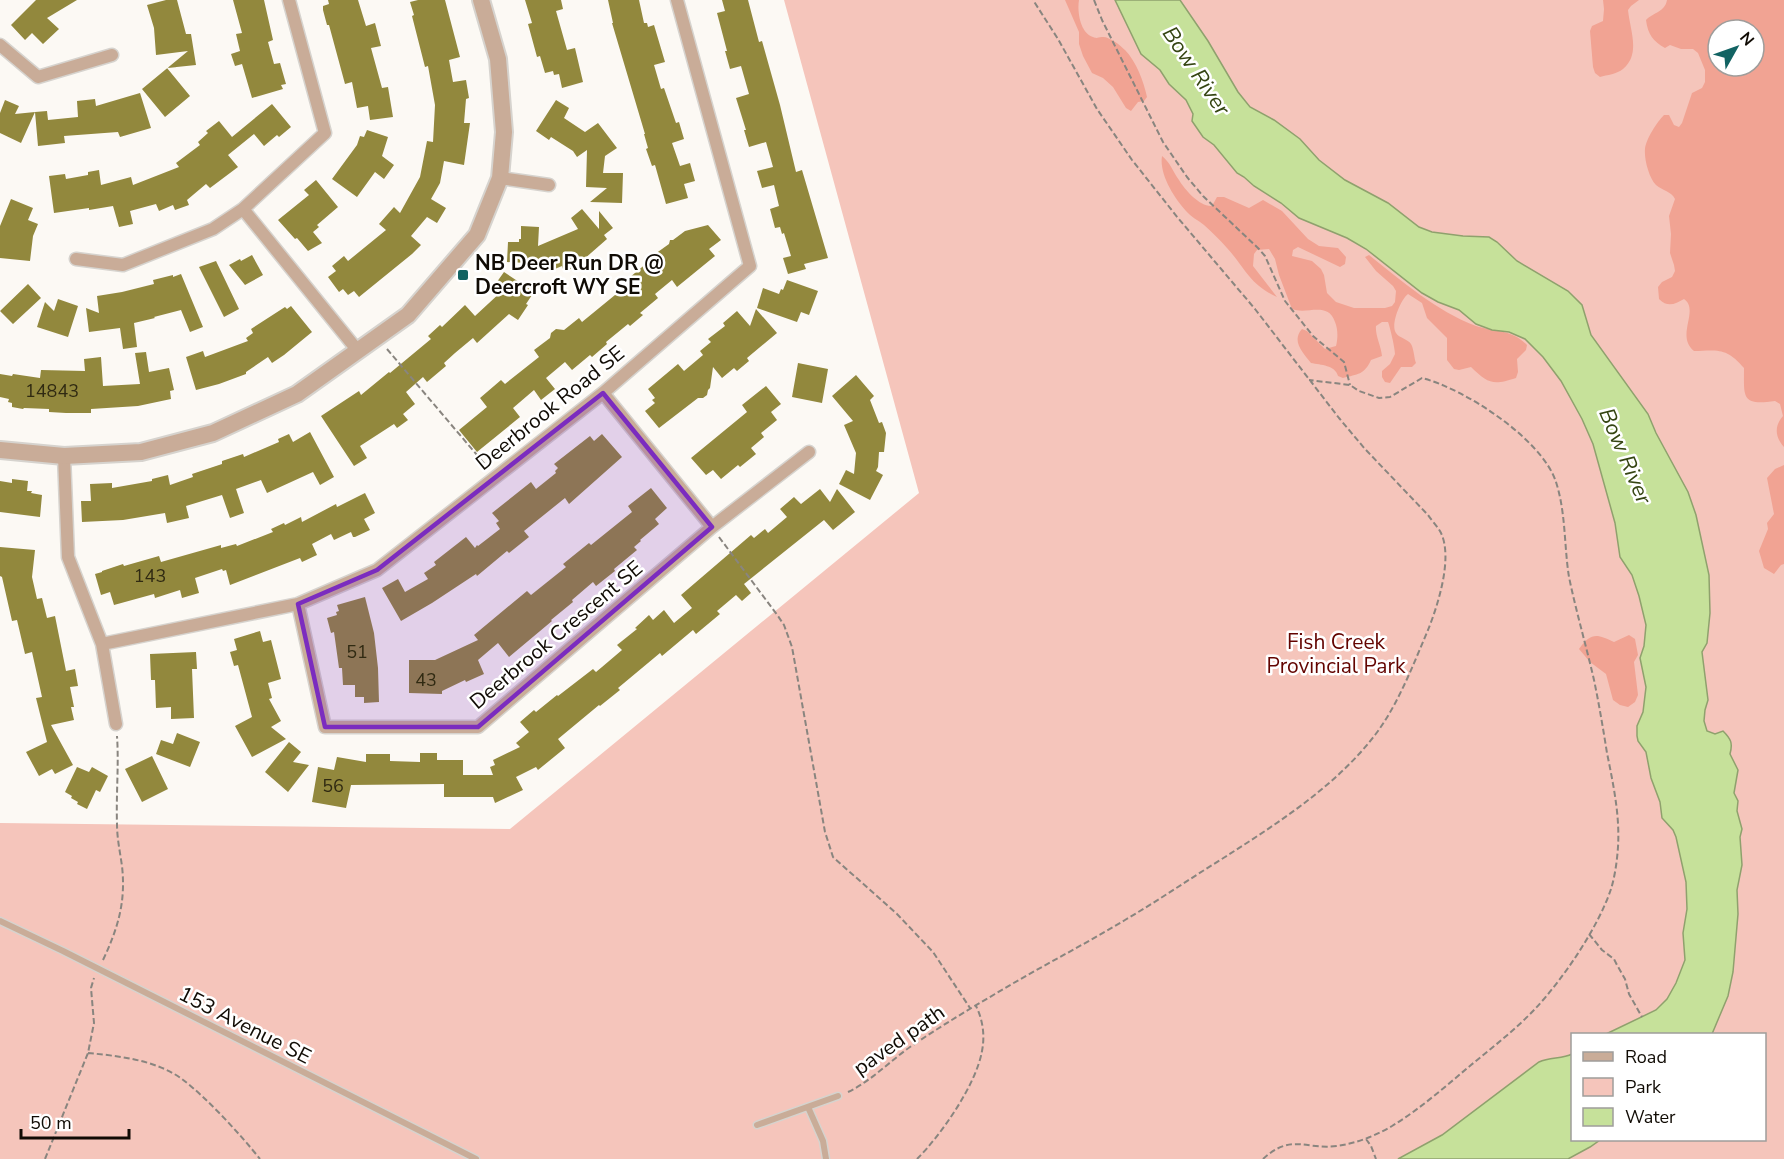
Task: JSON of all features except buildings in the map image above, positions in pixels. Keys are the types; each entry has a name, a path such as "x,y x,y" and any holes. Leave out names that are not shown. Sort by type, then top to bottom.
{"street":[{"path":"76,259 123,265 213,229 243,209 325,133 289,0"},
{"path":"0,450 64,456 141,452 213,433 297,393 408,315 477,235 500,178 504,132 498,59 482,0"},
{"name":"Deerbrook Road SE","path":"102,644 298,604 377,570 603,393 750,266 677,0"},
{"path":"0,45 38,77 112,55"},
{"path":"500,178 549,185"},
{"path":"243,209 358,351"},
{"path":"603,393 712,527 809,452"},
{"path":"64,456 68,557 102,644 116,724"},
{"name":"Deerbrook Crescent SE","path":"298,604 325,727 478,726 712,527"}],"lane":[{"name":"153 Avenue SE","path":"0,921 476,1159"},
{"path":"757,1125 838,1096"},
{"path":"808,1107 823,1141 826,1159"}],"path":[{"name":"paved path","path":"838,1096 860,1086 908,1048 971,1009 1126,920 1276,823 1326,785 1356,757 1389,715 1421,647 1433,615 1446,557 1441,534 1428,515 1365,449 1255,309 1132,160 1096,109 1054,32 1033,0"},
{"path":"1094,0 1163,142 1174,159 1214,207 1265,256 1285,301 1313,336 1344,362 1350,385"},
{"path":"376,338 496,477"},
{"path":"1263,1159 1283,1145 1339,1146 1366,1139 1392,1126 1428,1100 1521,1023 1556,984 1589,934 1610,892 1618,846 1615,795 1594,682 1573,596 1567,564 1562,507 1553,475 1527,441 1510,426 1479,404 1431,381 1422,378 1390,397 1379,398 1350,385 1310,380"},
{"path":"712,527 778,616 788,634 798,674 825,832 832,857 882,900 920,938 940,961 971,1009"},
{"path":"103,960 118,924 123,896 117,825 116,724"},
{"path":"1589,934 1602,950 1614,959 1642,1017"},
{"path":"45,1159 88,1053 94,1023 91,988 96,973"},
{"path":"917,1159 947,1122 979,1063 983,1031 976,1006"},
{"path":"88,1053 118,1056 151,1064 180,1078 216,1111 260,1159"},
{"path":"1366,1139 1376,1159"}],"highlighted area":[{"path":"603,393 712,527 478,727 325,727 298,604 377,570"}],"green space":[{"name":"Fish Creek Provincial Park","path":"784,0 1784,0 1784,1159 0,1159 0,823 510,829 919,493"}],"shaded area":[{"path":"1065,0 1079,0 1080,21 1089,35 1111,39 1133,60 1142,78 1147,97 1144,101 1138,102 1131,111 1126,108 1113,87 1103,78 1092,73 1083,56 1079,44 1079,32"},
{"path":"1603,0 1639,0 1628,10 1633,41 1632,56 1623,69 1600,77 1595,73 1593,67 1590,31 1592,26 1603,21"},
{"path":"1667,0 1784,0 1784,447 1777,432 1778,424 1783,416 1780,404 1775,401 1750,400 1745,393 1744,368 1738,361 1722,352 1694,351 1689,345 1687,331 1690,310 1684,299 1675,304 1668,304 1659,299 1658,287 1672,277 1675,271 1670,253 1669,216 1675,199 1656,185 1651,178 1645,158 1645,149 1652,131 1664,115 1669,115 1674,125 1679,127 1692,93 1702,88 1705,82 1705,70 1698,53 1693,49 1681,49 1670,45 1665,48 1650,34 1646,20 1662,9"},
{"path":"1162,156 1185,188 1203,204 1212,206 1217,197 1224,197 1249,208 1263,200 1282,211 1308,239 1319,246 1338,248 1346,257 1345,264 1340,267 1298,247 1293,250 1292,256 1312,261 1321,269 1327,293 1336,302 1354,308 1385,308 1392,306 1395,302 1396,291 1365,257 1369,255 1420,295 1461,320 1515,336 1527,345 1526,350 1517,359 1516,378 1491,382 1471,367 1454,369 1447,360 1447,338 1427,318 1422,303 1408,294 1402,301 1394,324 1397,335 1411,344 1416,363 1412,367 1401,367 1390,383 1385,382 1382,377 1382,371 1390,364 1395,354 1388,322 1382,322 1376,326 1382,356 1371,360 1366,369 1360,373 1343,378 1331,368 1311,363 1299,347 1299,333 1302,329 1307,331 1325,349 1336,346 1337,331 1332,316 1322,310 1292,309 1275,259 1269,249 1257,250 1254,254 1253,266 1277,297 1260,287 1222,242 1188,213 1177,199 1165,178"},
{"path":"1784,465 1784,564 1774,574 1764,568 1759,551 1768,529 1767,523 1774,514 1767,478 1775,469"},
{"path":"1629,635 1635,639 1638,655 1634,662 1638,695 1635,702 1628,707 1613,700 1606,674 1590,662 1579,649 1591,637 1599,636 1614,642"}],"water":[{"name":"Bow River","path":"1115,0 1180,0 1208,41 1238,92 1250,107 1274,120 1300,139 1319,160 1345,180 1388,203 1419,227 1432,232 1489,237 1517,261 1568,291 1582,305 1591,335 1648,414 1688,492 1696,515 1709,575 1710,613 1707,643 1702,652 1708,700 1704,721 1707,731 1715,734 1723,731 1728,736 1731,741 1730,754 1738,770 1734,793 1738,801 1737,811 1742,829 1740,837 1742,865 1737,890 1738,914 1733,972 1728,996 1712,1033 1608,1033 1656,1010 1667,999 1676,983 1685,960 1683,933 1687,909 1686,882 1676,837 1662,818 1660,802 1651,778 1646,752 1637,736 1637,726 1643,712 1646,687 1640,658 1646,625 1639,596 1632,575 1620,557 1615,523 1593,444 1561,381 1543,357 1525,339 1509,332 1492,330 1476,324 1459,310 1422,293 1366,249 1347,238 1299,218 1237,173 1214,145 1203,137 1192,121 1193,114 1186,100 1169,84 1160,70 1141,54"},
{"path":"1571,1054 1571,1141 1599,1141 1590,1147 1568,1159 1398,1159 1442,1135 1539,1062"}],"place":[{"name":"NB Deer Run DR @ Deercroft WY SE","path":"463,275"}]}
